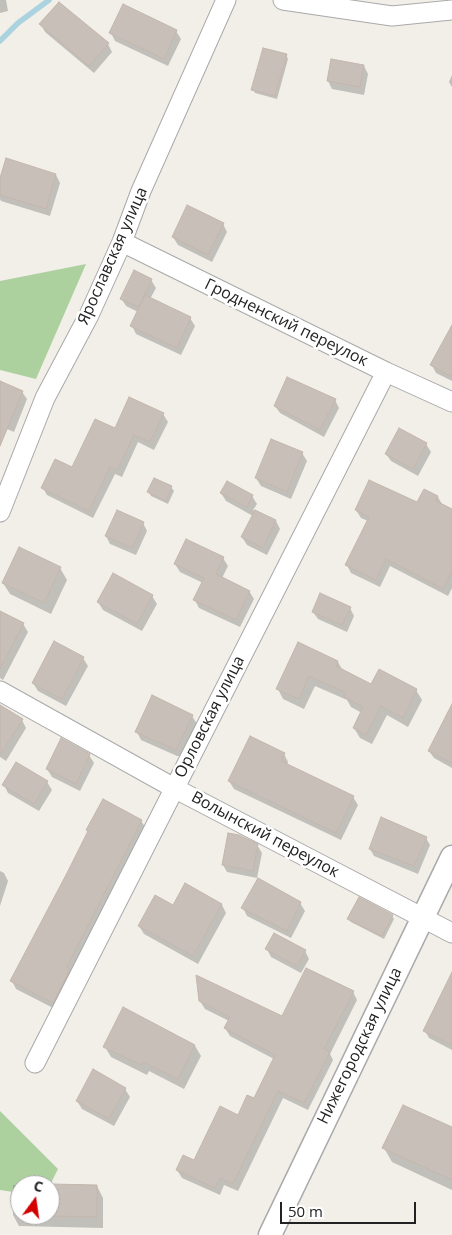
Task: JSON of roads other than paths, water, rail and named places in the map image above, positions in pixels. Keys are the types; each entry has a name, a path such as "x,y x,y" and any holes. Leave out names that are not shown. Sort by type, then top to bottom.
{"street":[{"name":"Ярославская улица","path":"0,512 45,398 89,315 226,0"},
{"path":"283,0 392,16 452,10"},
{"name":"Гродненский переулок","path":"122,242 386,372 452,402"},
{"name":"Орловская улица","path":"34,1063 386,372"},
{"name":"Волынский переулок","path":"0,691 174,788 452,933"},
{"name":"Нижегородская улица","path":"270,1235 452,857"}],"waterway":[{"path":"0,41 18,23 49,0"}]}
